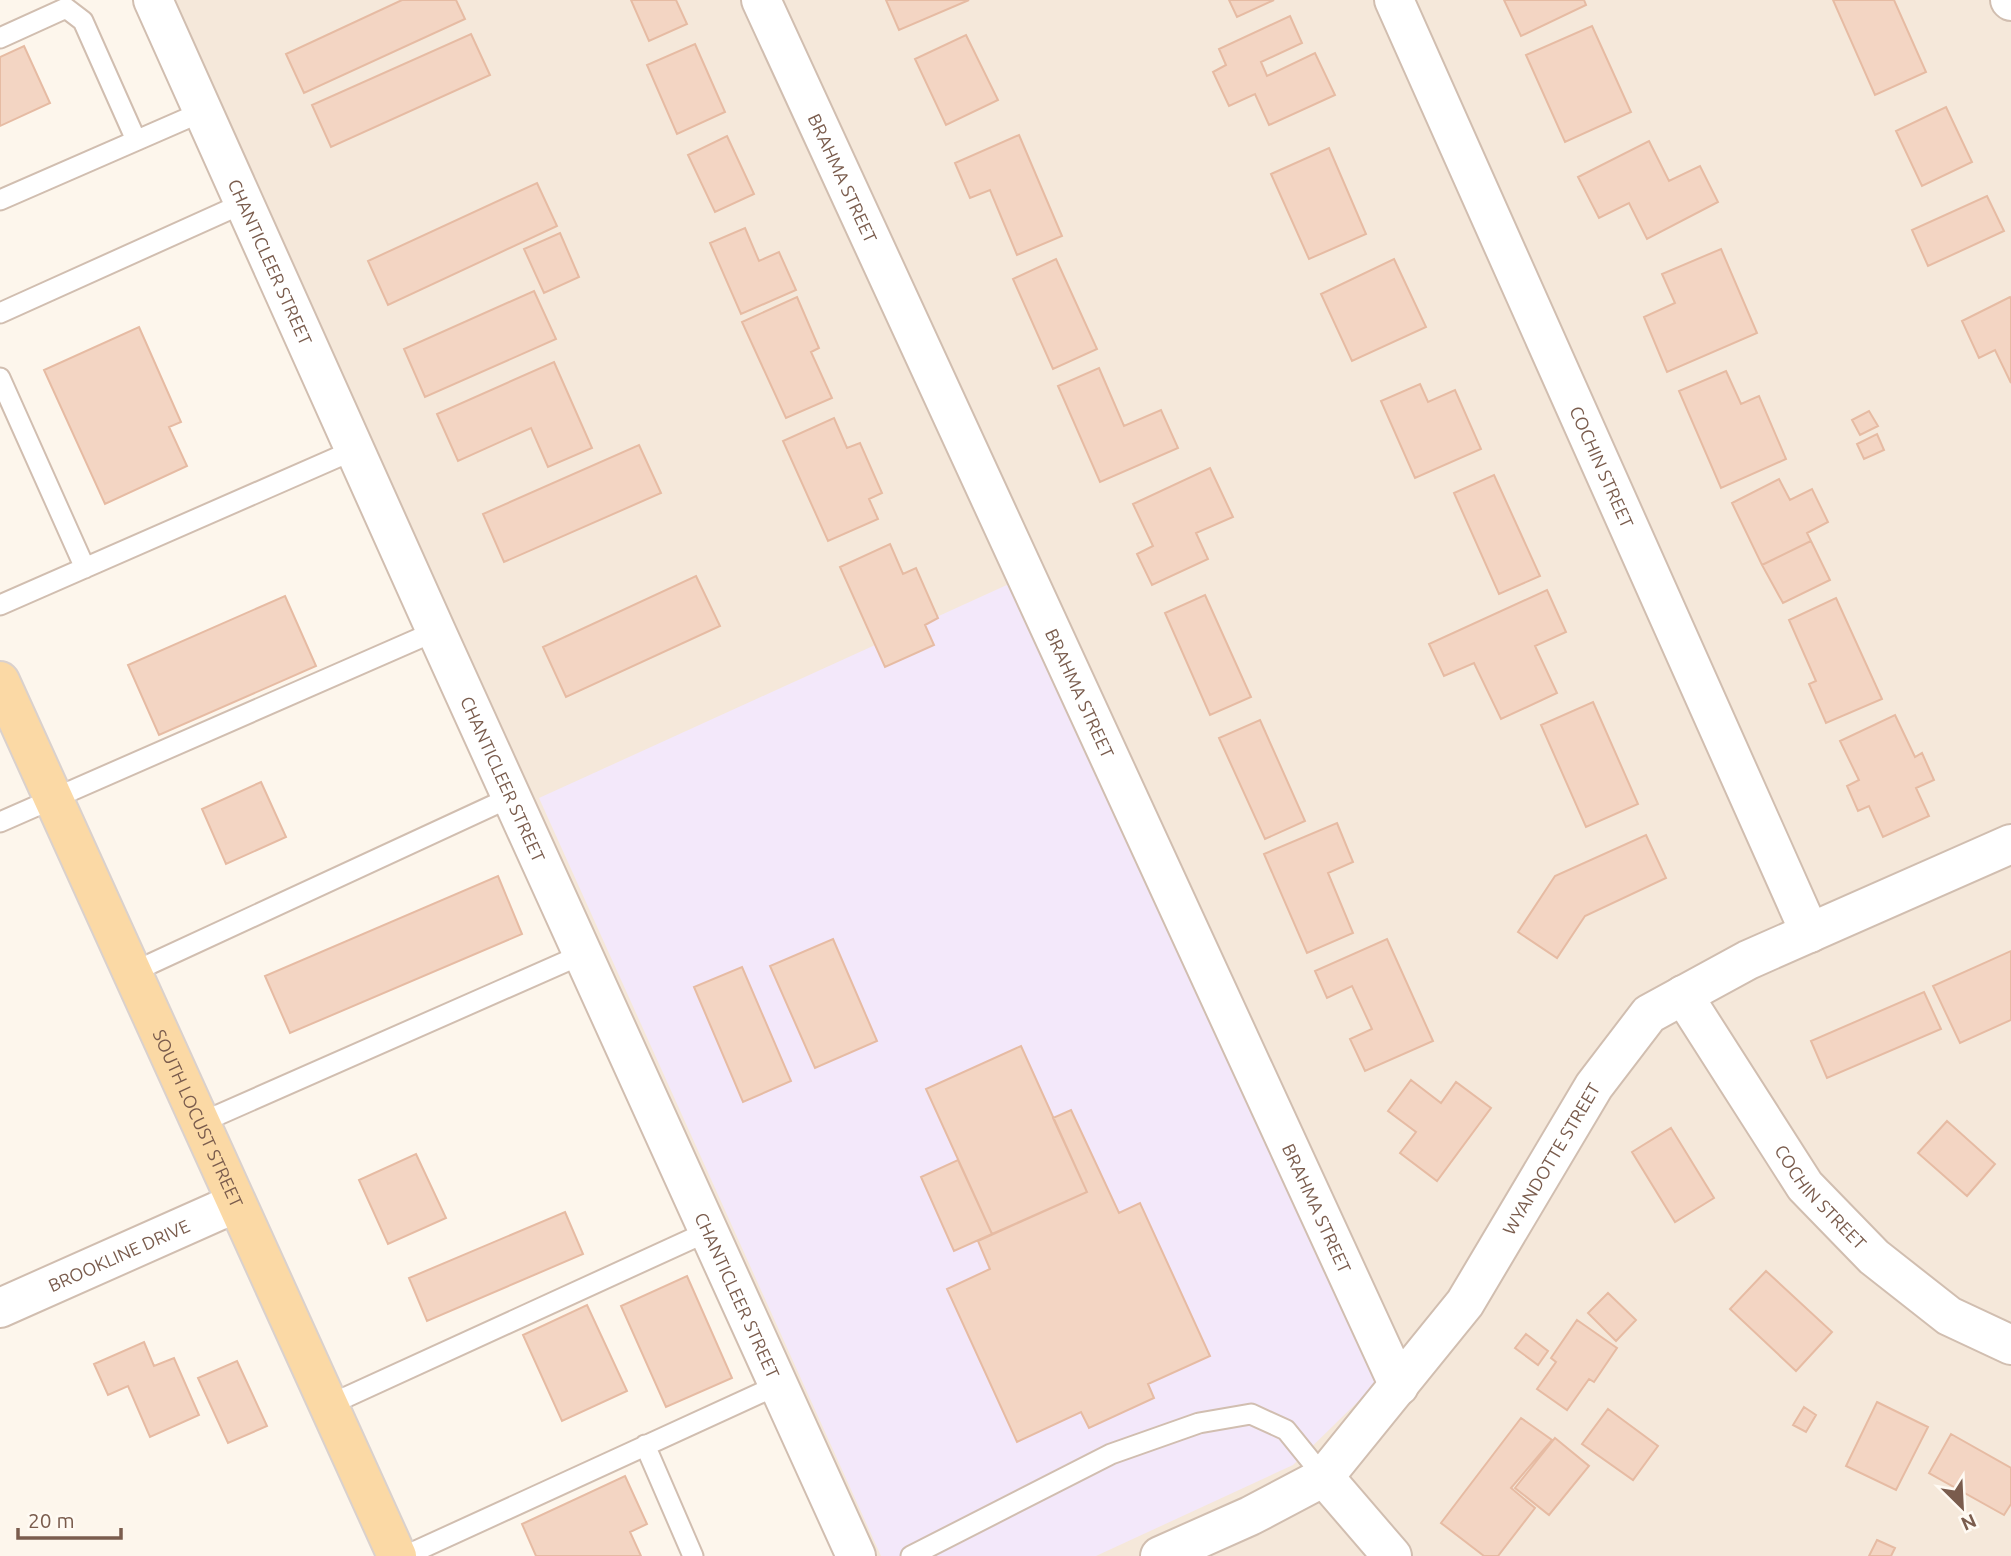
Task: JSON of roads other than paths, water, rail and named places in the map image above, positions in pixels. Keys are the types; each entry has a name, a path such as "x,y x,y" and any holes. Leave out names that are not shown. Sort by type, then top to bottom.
{"main road":[{"name":"SOUTH LOCUST STREET","path":"0,681 397,1556"}],"street":[{"name":"CHANTICLEER STREET","path":"153,0 263,241 354,450 856,1556"},
{"name":"BRAHMA STREET","path":"761,0 1399,1386"},
{"name":"COCHIN STREET","path":"1394,0 1810,933"},
{"name":"WYANDOTTE STREET","path":"1160,1556 1250,1516 1324,1476 1465,1303 1594,1086 1649,1014 1748,960 2011,844"},
{"name":"COCHIN STREET","path":"1683,995 1805,1186 1874,1257 1949,1315 2011,1345"},
{"name":"BROOKLINE DRIVE","path":"0,1308 236,1203"},
{"path":"1324,1476 1392,1556"}],"lane":[{"path":"0,38 66,8 83,21 136,140"},
{"path":"0,200 204,110"},
{"path":"0,313 244,203"},
{"path":"0,378 85,568"},
{"path":"0,605 354,450"},
{"path":"0,822 436,631"},
{"path":"133,972 511,797"},
{"path":"200,1123 583,954"},
{"path":"329,1405 709,1231"},
{"path":"405,1556 778,1385"},
{"path":"911,1556 1111,1454 1199,1423 1251,1414 1286,1430 1324,1476"},
{"path":"645,1445 693,1556"}]}
